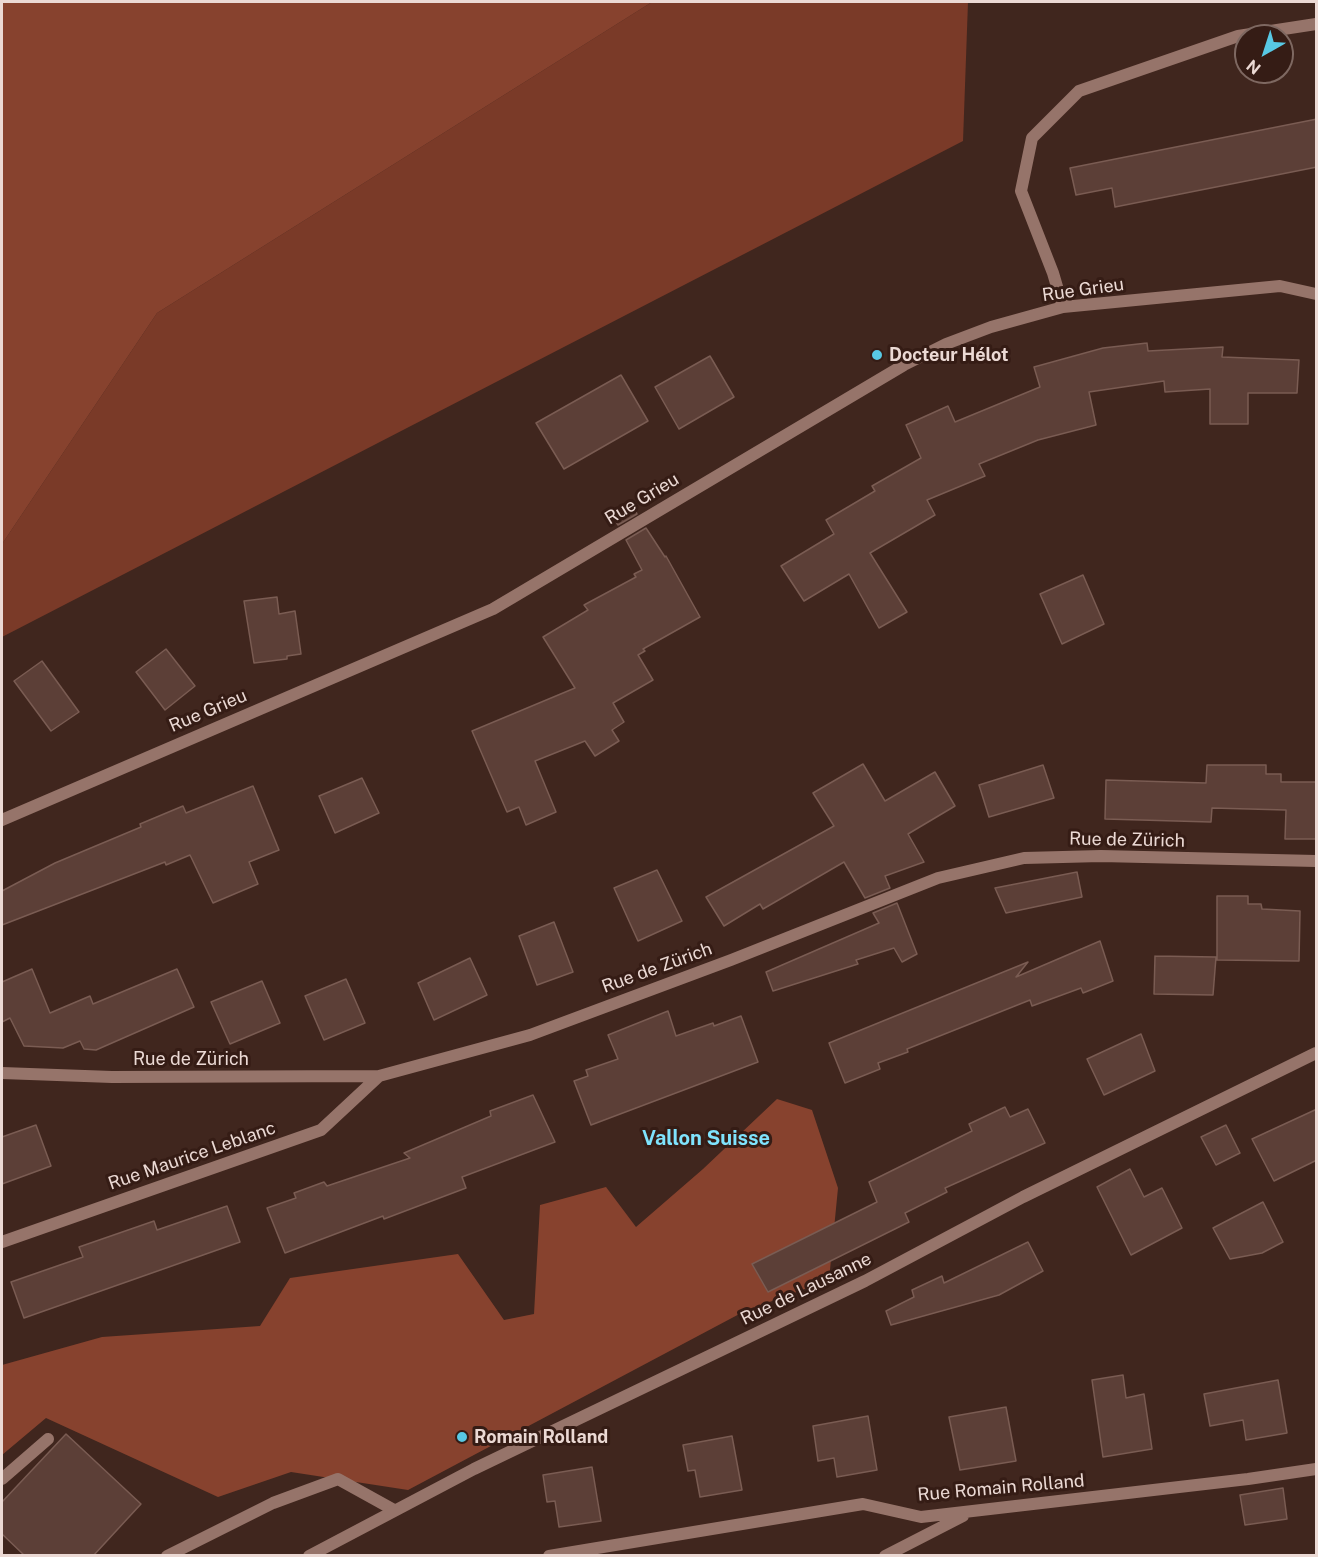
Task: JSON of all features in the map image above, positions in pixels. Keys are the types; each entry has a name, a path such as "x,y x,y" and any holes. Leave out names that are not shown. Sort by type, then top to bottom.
{"street":[{"path":"1063,307 1053,273 1021,191 1032,138 1079,91 1238,36 1317,24"},
{"name":"Rue Grieu","path":"2,820 493,609 904,365 946,344 991,327 1063,307 1280,286 1317,294"},
{"name":"Rue de Zürich","path":"2,1073 112,1077 378,1076 530,1035 731,960 938,878 1024,858 1090,856 1317,861"},
{"name":"Rue de Lausanne","path":"309,1556 474,1469 865,1281 1023,1197 1317,1053"},
{"name":"Rue Maurice Leblanc","path":"2,1242 321,1130 378,1076"},
{"path":"2,1479 48,1439"},
{"name":"Rue Romain Rolland","path":"549,1556 863,1504 921,1517 970,1513 1317,1469"},
{"path":"167,1556 273,1503 338,1479 394,1510"},
{"path":"885,1556 970,1513"}],"shaded area":[{"path":"2,2 652,2 157,313 2,544"},
{"path":"652,2 968,2 963,141 2,637 2,544 157,313"},
{"path":"777,1099 812,1110 838,1188 829,1280 745,1311 408,1490 291,1472 218,1497 46,1418 2,1455 2,1365 102,1337 260,1326 290,1278 458,1254 504,1320 534,1314 540,1205 606,1187 636,1227 703,1169"}],"building":[{"path":"1317,119 1317,167 1115,207 1112,188 1076,195 1070,168"},
{"path":"1147,343 1148,351 1223,347 1222,357 1299,360 1297,393 1248,393 1248,424 1210,424 1210,389 1165,392 1164,381 1089,392 1096,425 1038,440 979,464 985,476 927,500 935,515 870,553 907,612 879,628 849,574 804,601 781,566 834,534 826,520 875,491 872,486 921,458 906,425 948,406 955,422 1040,387 1034,367 1103,348"},
{"path":"710,356 734,397 679,429 655,387"},
{"path":"621,375 648,421 564,469 536,423"},
{"path":"634,507 637,514 618,525 614,519"},
{"path":"646,528 666,556 700,617 643,649 645,651 638,655 653,680 613,703 624,722 612,730 619,741 595,756 585,741 535,761 556,812 526,825 519,807 507,812 472,731 575,688 543,637 588,610 584,605 636,577 634,574 642,570 626,540"},
{"path":"1083,575 1104,624 1062,644 1040,594"},
{"path":"277,597 279,614 295,611 301,654 287,656 287,659 254,663 244,601"},
{"path":"166,649 195,686 165,710 136,672"},
{"path":"42,661 79,712 51,731 14,681"},
{"path":"863,764 885,801 935,772 955,806 908,834 924,862 885,876 890,888 865,898 844,862 763,909 760,904 724,926 706,897 834,826 813,793"},
{"path":"1043,765 1054,798 989,817 979,785"},
{"path":"1207,765 1266,765 1266,774 1281,774 1281,782 1317,782 1317,839 1285,839 1286,810 1212,808 1211,822 1105,819 1106,780 1206,783"},
{"path":"362,778 379,813 335,833 319,796"},
{"path":"253,786 279,850 249,862 258,884 213,903 190,855 166,865 165,862 2,925 2,891 55,863 141,827 140,824 183,806 186,813"},
{"path":"657,870 682,921 638,941 614,888"},
{"path":"1077,872 1082,897 1006,913 995,888"},
{"path":"1217,896 1248,896 1248,904 1261,904 1262,909 1300,911 1299,961 1217,960"},
{"path":"897,903 917,954 902,962 894,948 856,960 858,964 773,991 766,972 879,923 873,913"},
{"path":"554,922 573,972 537,985 519,936"},
{"path":"1100,941 1113,981 1083,993 1081,988 1032,1006 1030,1000 907,1049 908,1052 878,1063 880,1069 845,1083 829,1043 1028,962 1016,977"},
{"path":"1155,956 1216,957 1213,995 1154,994"},
{"path":"470,958 487,995 434,1020 418,983"},
{"path":"32,969 50,1013 90,996 93,1004 177,969 194,1007 96,1050 84,1049 80,1041 63,1048 24,1046 10,1018 2,1022 2,982"},
{"path":"346,979 365,1023 324,1040 305,996"},
{"path":"262,981 280,1023 230,1044 211,1002"},
{"path":"668,1011 676,1036 741,1016 758,1062 591,1125 574,1081 588,1076 586,1070 618,1059 608,1035"},
{"path":"1141,1034 1155,1071 1104,1095 1087,1059"},
{"path":"533,1095 555,1142 462,1177 466,1188 285,1253 267,1208 296,1198 294,1193 324,1182 327,1186 410,1158 404,1153 491,1116 490,1111"},
{"path":"1005,1107 1010,1117 1028,1109 1045,1143 945,1188 947,1192 905,1213 909,1222 768,1292 752,1264 877,1202 869,1182 972,1131 969,1124"},
{"path":"1317,1109 1317,1160 1274,1181 1252,1139"},
{"path":"36,1125 51,1166 2,1184 2,1137"},
{"path":"1226,1125 1240,1153 1216,1165 1201,1137"},
{"path":"1130,1169 1144,1197 1162,1188 1182,1228 1131,1255 1097,1187"},
{"path":"1263,1202 1283,1242 1262,1253 1230,1259 1213,1228"},
{"path":"227,1206 240,1242 24,1318 11,1282 83,1257 79,1247 154,1221 157,1230"},
{"path":"1028,1242 1043,1271 999,1295 891,1325 886,1311 914,1297 912,1290 942,1276 944,1283"},
{"path":"1123,1375 1126,1398 1144,1394 1152,1449 1103,1457 1092,1380"},
{"path":"1278,1380 1287,1433 1246,1440 1243,1420 1210,1426 1204,1394"},
{"path":"1006,1407 1016,1461 960,1470 949,1417"},
{"path":"868,1416 877,1470 837,1477 834,1458 818,1461 813,1426"},
{"path":"66,1434 141,1504 93,1556 25,1556 2,1534 2,1502"},
{"path":"732,1436 742,1490 700,1497 695,1470 688,1471 683,1445"},
{"path":"592,1467 601,1521 559,1527 555,1501 547,1502 543,1475"},
{"path":"1283,1488 1287,1519 1245,1525 1240,1495"}],"place":[{"name":"Docteur Hélot","path":"877,355"},
{"name":"Romain Rolland","path":"462,1437"}],"district":[{"name":"Vallon Suisse","path":"706,1139"}]}
